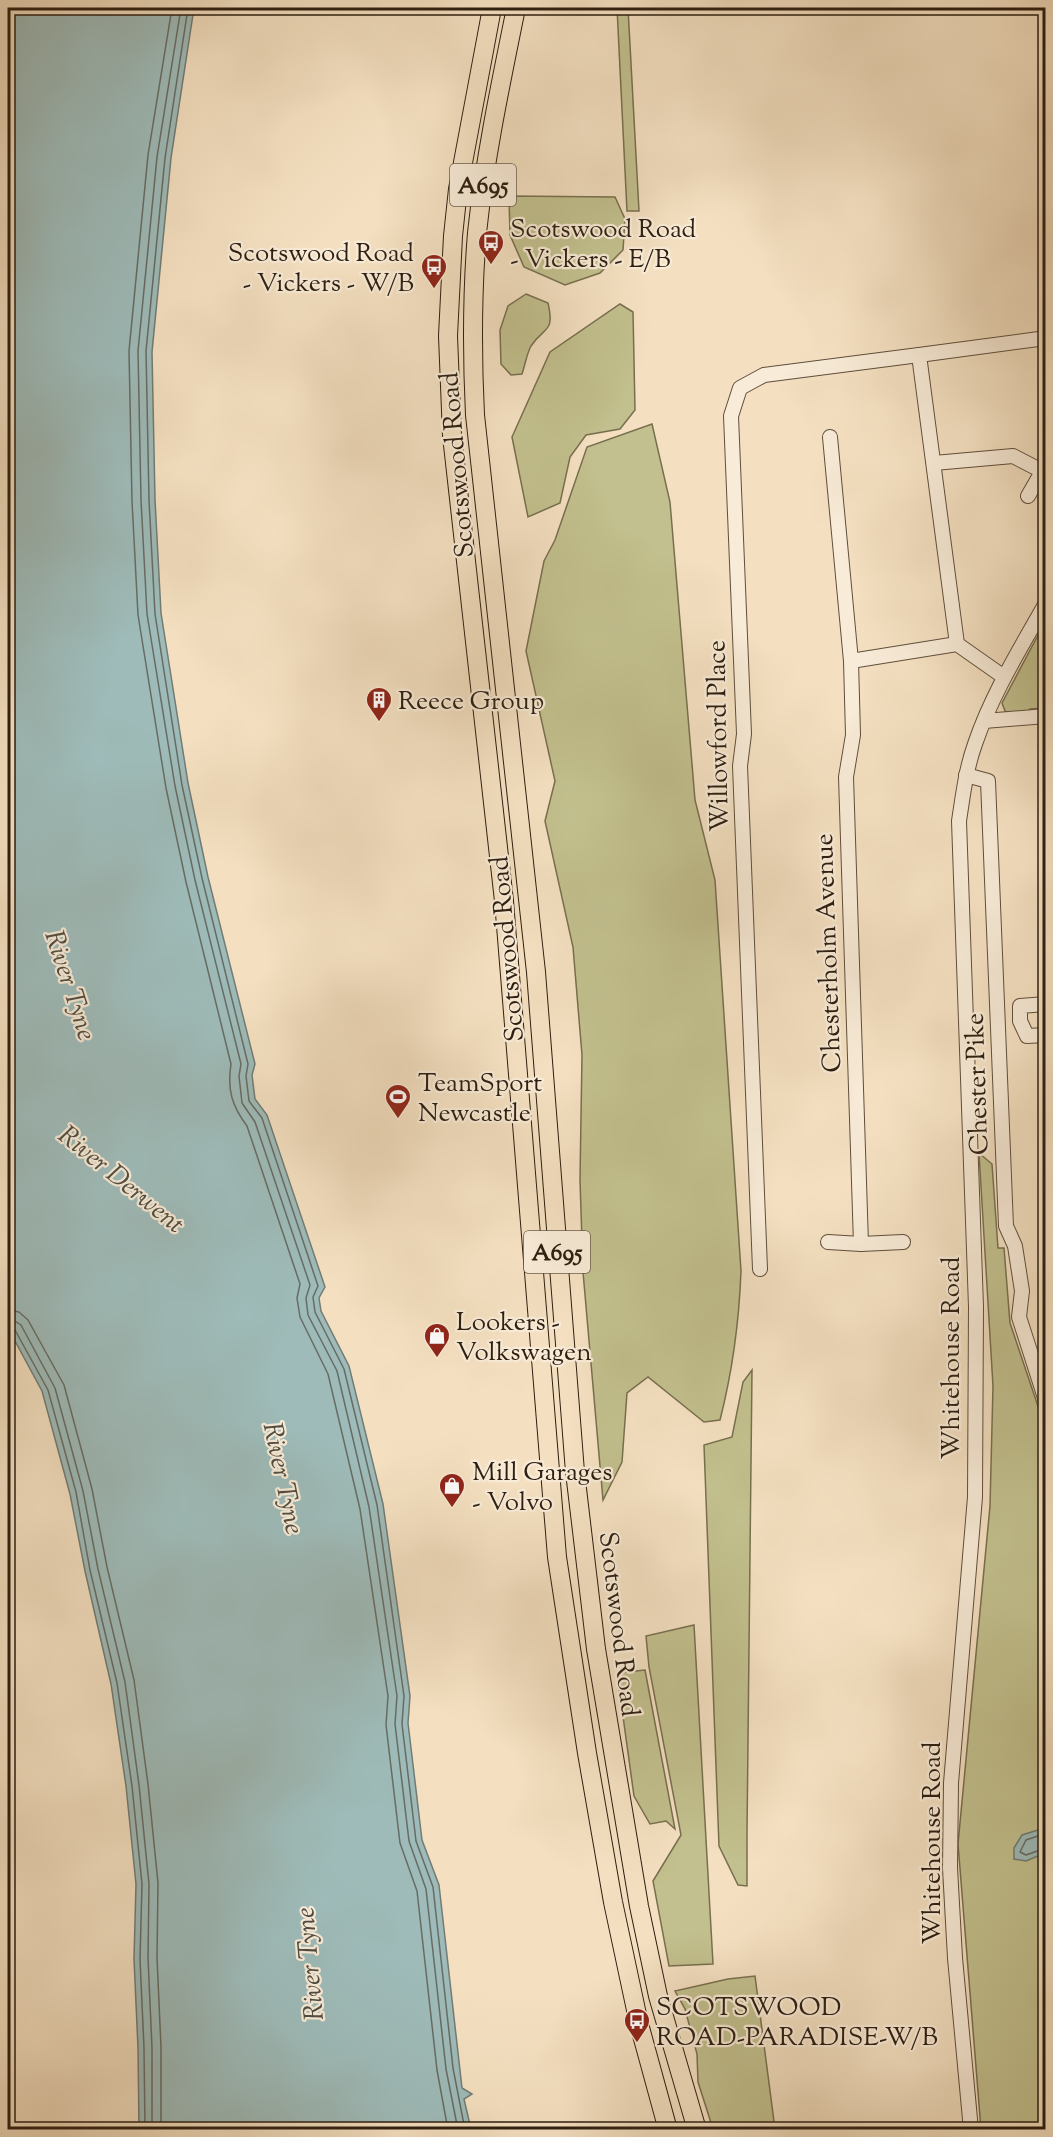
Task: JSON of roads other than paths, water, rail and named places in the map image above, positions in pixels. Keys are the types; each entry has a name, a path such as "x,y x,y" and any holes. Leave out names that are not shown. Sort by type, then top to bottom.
{"main road":[{"name":"Scotswood Road","path":"492,8 466,145 453,236 448,336 452,436 504,901 557,1557 613,1902 639,2024 668,2130"},
{"name":"Scotswood Road","path":"516,8 490,139 478,231 472,322 475,416 535,960 574,1460 596,1649 639,1906 658,1996 697,2130"}],"street":[{"name":"Willowford Place","path":"760,1269 740,777 744,734 731,416 740,388 764,375 1046,338"},
{"path":"919,355 957,644"},
{"name":"Chesterholm Avenue","path":"830,437 852,661 853,735 846,777 861,1244"},
{"path":"934,463 1013,456 1044,468 1028,496"},
{"name":"Whitehouse Road","path":"972,2130 955,1958 950,1868 951,1783 975,1497 975,1306 959,821 966,775 974,745 1004,677 1046,603"},
{"path":"852,661 957,644 1004,677"},
{"path":"984,721 1046,716"},
{"name":"Chester Pike","path":"966,775 988,781 1006,1226 1015,1246 1022,1291 1019,1317 1046,1401"},
{"path":"1046,1004 1020,1006 1020,1022 1027,1036 1046,1035"},
{"path":"828,1242 861,1244 903,1242"}],"water":[{"path":"8,8 194,8 171,158 152,352 155,500 161,613 188,783 208,877 255,1064 252,1075 255,1099 267,1115 325,1287 319,1298 321,1311 349,1366 383,1504 410,1696 408,1723 422,1840 439,1885 462,2088 472,2094 464,2099 471,2129 139,2129 134,1959 136,1884 126,1786 111,1684 70,1494 42,1391 8,1328"},
{"path":"1045,1830 1045,1853 1026,1861 1014,1859 1014,1848 1022,1835"}],"place":[{"name":"Scotswood Road - Vickers - E/B","path":"491,266"},
{"name":"Scotswood Road - Vickers - W/B","path":"434,290"},
{"name":"Reece Group","path":"379,723"},
{"name":"TeamSport Newcastle","path":"398,1120"},
{"name":"Lookers - Volkswagen","path":"437,1359"},
{"name":"Mill Garages - Volvo","path":"452,1509"},
{"name":"SCOTSWOOD ROAD-PARADISE-W/B","path":"637,2044"}],"water label":[{"name":"River Tyne","path":"71,985"},
{"name":"River Derwent","path":"122,1179"},
{"name":"River Tyne","path":"284,1478"},
{"name":"River Tyne","path":"309,1964"}]}
